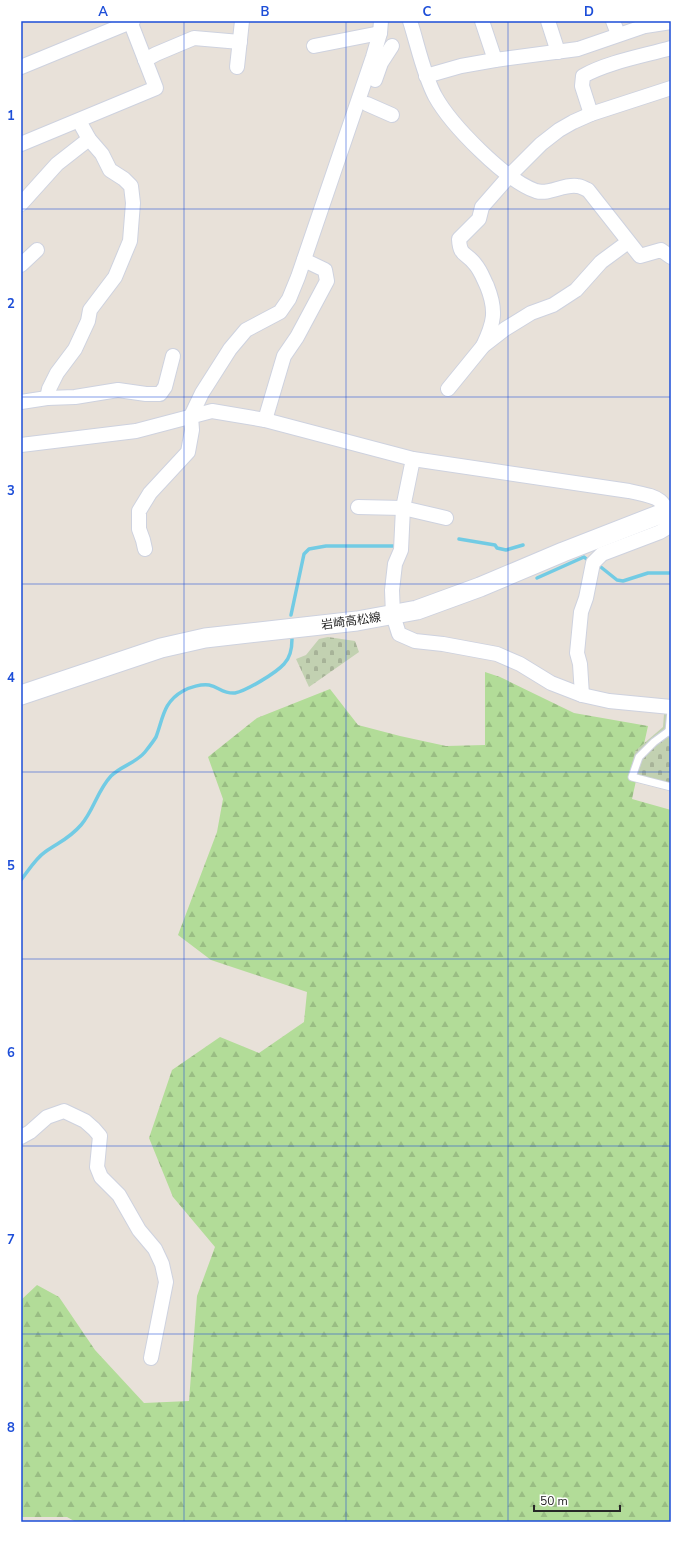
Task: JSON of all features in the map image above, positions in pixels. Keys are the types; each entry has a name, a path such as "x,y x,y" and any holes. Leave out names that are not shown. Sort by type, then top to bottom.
{"main road":[{"name":"岩崎高松線","path":"21,694 161,648 205,638 357,622 416,610 480,588 563,552 670,511"}],"street":[{"path":"21,67 131,21 156,88 21,144"},
{"path":"237,67 242,21"},
{"path":"410,21 426,76 435,96 457,126 502,170 520,183 541,192 570,186 578,186 588,190 640,256 661,250 671,257"},
{"path":"482,21 495,60"},
{"path":"548,21 558,52"},
{"path":"613,21 618,34"},
{"path":"426,76 461,66 578,49 645,26 671,22"},
{"path":"314,46 380,27"},
{"path":"145,549 139,529 139,511 150,493 188,452 192,430 191,416 202,392 230,349 246,330 280,312 289,299 316,226 370,64 380,27"},
{"path":"145,60 194,38 240,42"},
{"path":"316,226 322,229 381,63 392,46"},
{"path":"591,114 582,86 583,76 590,72 640,56 671,48"},
{"path":"483,346 493,321 492,300 480,269 472,260 463,254 460,248 460,239 479,219 482,207 510,175 541,144 559,130 572,122 591,114 671,88"},
{"path":"367,104 392,115"},
{"path":"47,398 56,373 75,349 88,320 90,310 115,277 130,241 133,203 131,186 124,179 110,170 102,154 89,139 79,121"},
{"path":"21,204 57,164 89,139"},
{"path":"448,389 483,346 505,328 531,313 553,306 576,290 601,262 628,242"},
{"path":"21,265 37,250"},
{"path":"265,420 284,356 297,337 327,281 325,270 304,260"},
{"path":"21,402 47,398 75,397 118,390 146,394 160,394 166,387 173,356"},
{"path":"21,445 136,431 212,411 265,420 413,459 654,497 662,502 670,511 670,526 660,532 602,554 593,563 586,598 581,612 577,653 580,664 582,695"},
{"path":"413,459 403,508 401,550 396,564 392,590 393,614 399,634 414,641 443,644 497,654 520,664 551,683 582,695 609,701 671,708"},
{"path":"358,507 403,508 446,518"},
{"path":"21,1137 30,1132 47,1117 64,1111 85,1121 100,1136 97,1167 101,1177 119,1195 139,1230 155,1249 162,1264 166,1282 151,1358"}],"lane":[{"path":"671,708 670,732 654,742 639,757 632,776 671,787"}],"green space":[{"path":"328,637 355,641 359,652 309,687 296,659 306,655 319,639"},
{"path":"485,672 500,677 574,713 648,726 632,799 671,810 671,1522 76,1522 67,1517 21,1517 21,1300 37,1285 59,1297 95,1350 144,1403 189,1401 197,1296 215,1247 173,1197 149,1138 172,1070 220,1037 259,1053 304,1022 307,992 211,960 178,935 217,832 223,799 208,757 257,718 330,689 358,725 446,746 485,745"},
{"path":"664,714 671,715 671,791 628,780 635,751 663,727"}],"waterway":[{"path":"459,539 495,545 497,548 506,550 523,545"},
{"path":"291,615 304,554 309,549 326,546 396,546"},
{"path":"537,578 584,557 589,561"},
{"path":"597,564 617,580 623,581 648,573 671,573"},
{"path":"21,880 35,861 77,830 89,813 102,788 111,776 145,752 156,737 162,717 171,700 176,695 189,688 203,685 209,685 231,693 240,692 268,677 284,664 288,659 292,639"}]}
